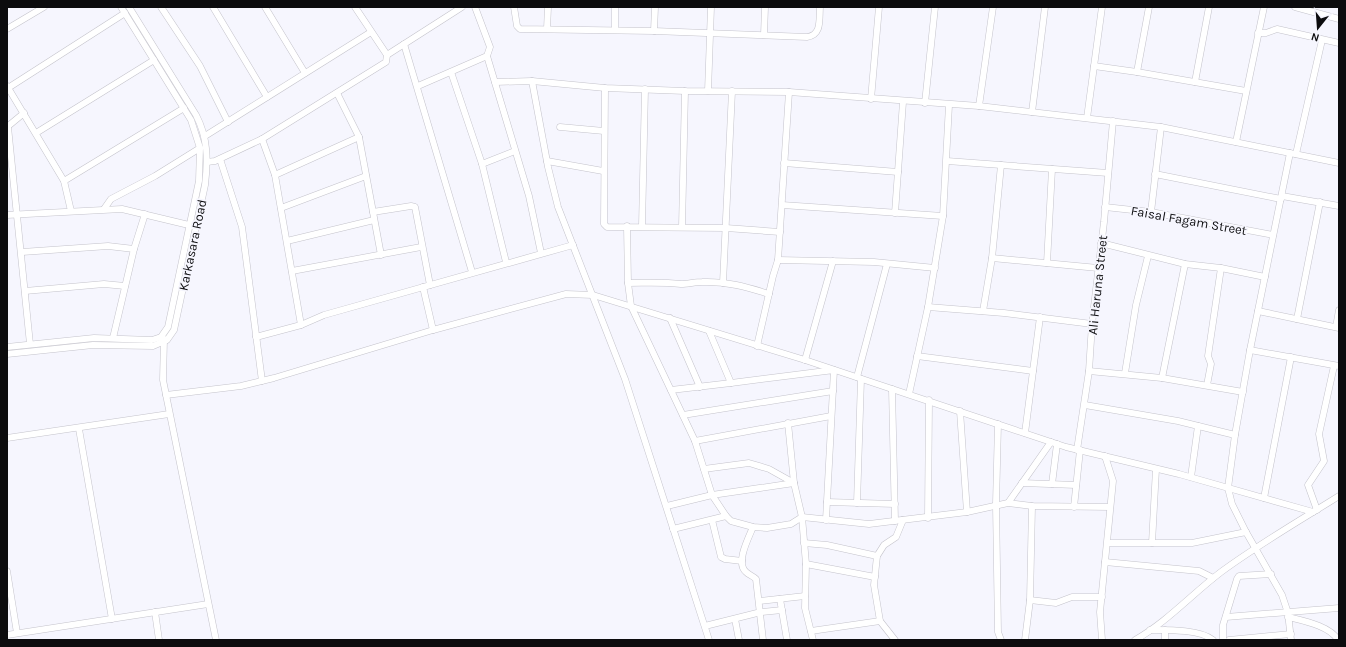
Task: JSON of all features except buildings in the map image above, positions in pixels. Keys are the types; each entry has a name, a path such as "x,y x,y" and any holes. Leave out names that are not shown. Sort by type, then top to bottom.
{"street":[{"path":"7,29 44,7"},
{"name":"Karkasara Road","path":"121,7 184,108 196,131 200,148 199,181 193,226 174,330 164,342"},
{"name":"Karkasara Road","path":"129,7 196,115 205,136 207,162 205,185 193,226 168,327 164,334 163,380 216,640"},
{"path":"162,7 200,66 228,122"},
{"path":"213,7 267,97"},
{"path":"266,7 305,73"},
{"path":"207,162 220,159 262,139 386,62 386,55 355,7"},
{"path":"386,55 462,7"},
{"path":"475,7 490,47 487,56 529,196 541,253"},
{"path":"514,7 518,28 813,36 819,30 820,7"},
{"path":"547,29 548,7"},
{"path":"614,30 615,7"},
{"path":"654,31 655,7"},
{"path":"708,91 711,7"},
{"path":"764,35 766,7"},
{"path":"871,99 879,7"},
{"path":"925,103 935,7"},
{"path":"979,106 993,7"},
{"path":"1032,112 1045,7"},
{"path":"1087,118 1102,7"},
{"path":"1137,72 1149,7"},
{"path":"1194,82 1209,7"},
{"path":"1236,142 1264,7"},
{"path":"1295,7 1339,19"},
{"path":"71,211 64,181 8,87 125,13"},
{"path":"1258,33 1266,33 1277,29 1339,43"},
{"path":"205,136 372,32"},
{"path":"1229,640 1291,637 1288,615 1271,574 1246,532 1232,504 1228,488 1235,435 1250,350 1273,235 1322,40"},
{"path":"404,44 418,86 472,272"},
{"path":"418,86 487,56"},
{"path":"36,133 154,60"},
{"path":"1094,66 1246,91"},
{"path":"451,72 482,164 506,262"},
{"path":"495,82 532,81 604,88 686,91 789,92 903,102 979,106 1161,127 1339,163"},
{"path":"532,81 547,161 558,207 625,379 667,506 672,529 708,640"},
{"path":"604,88 604,224 607,227 642,226 726,228 780,232"},
{"path":"642,226 645,89"},
{"path":"682,227 686,91"},
{"path":"723,283 732,91"},
{"path":"757,346 778,260 789,92"},
{"path":"337,93 359,137 380,254"},
{"path":"895,213 903,102"},
{"path":"909,394 928,307 943,216 949,105"},
{"path":"64,181 184,108"},
{"path":"24,114 8,127 22,252 30,344"},
{"name":"Ali Haruna Street","path":"1074,507 1079,450 1089,371 1092,324 1113,121"},
{"path":"560,127 604,131"},
{"path":"1151,212 1161,127"},
{"path":"275,175 359,137"},
{"path":"262,139 275,175 302,324"},
{"path":"104,209 110,199 155,176 200,148"},
{"path":"482,164 515,151"},
{"path":"220,159 242,227 262,381"},
{"path":"547,161 604,171"},
{"path":"947,161 1108,173"},
{"path":"784,163 898,172"},
{"path":"983,312 992,258 1000,165"},
{"path":"1047,263 1052,169"},
{"path":"1155,174 1339,206"},
{"path":"281,208 366,176"},
{"path":"1297,319 1320,202"},
{"path":"782,205 943,216"},
{"path":"373,212 414,206 421,247 430,285"},
{"name":"Faisal Fagam Street","path":"1105,206 1151,212 1273,235"},
{"path":"7,216 17,214 122,208 193,226"},
{"path":"113,338 134,249 145,214"},
{"path":"287,241 374,220"},
{"path":"627,226 628,283 631,306 695,441 712,496 726,516 732,521 753,527 778,527 796,522 802,517 869,524 928,518 967,512 996,504 1008,503 1032,506 1110,507"},
{"path":"1101,243 1148,256 1185,264 1221,268 1265,277"},
{"path":"256,337 302,324 324,315 506,262 573,245"},
{"path":"22,252 108,246 134,249"},
{"path":"292,271 421,247"},
{"path":"1125,373 1136,305 1148,256"},
{"path":"992,258 1098,268"},
{"path":"778,260 833,261 935,268"},
{"path":"805,360 833,261"},
{"path":"857,503 859,378 887,264"},
{"path":"1162,378 1185,264"},
{"path":"1207,385 1211,364 1208,356 1221,268"},
{"path":"628,283 723,283 750,287 769,294"},
{"path":"25,291 104,284 125,286"},
{"path":"423,287 433,330"},
{"path":"166,395 241,386 433,330 566,294 593,295 805,360 929,400 1054,443 1191,477 1315,511"},
{"path":"928,307 1040,317 1092,324"},
{"path":"1258,311 1337,327 1339,310"},
{"path":"1025,433 1040,317"},
{"path":"670,318 700,387"},
{"path":"709,331 731,383"},
{"path":"7,347 113,338 152,340 157,339 164,334"},
{"path":"7,354 92,345 153,346 164,342"},
{"path":"1250,350 1337,366 1319,434 1324,461 1308,485 1315,511"},
{"path":"917,356 1033,371"},
{"path":"1264,498 1291,357"},
{"path":"671,390 834,370"},
{"path":"826,520 834,370"},
{"path":"1089,371 1125,373 1162,378 1243,392"},
{"path":"892,389 895,521"},
{"path":"683,415 833,391"},
{"path":"928,518 929,400"},
{"path":"1085,405 1198,426 1235,435"},
{"path":"960,411 967,512"},
{"path":"7,438 80,429 170,414"},
{"path":"695,441 831,416"},
{"path":"788,423 794,483 802,517 806,564 805,608 813,640"},
{"path":"998,424 996,504 998,632 1001,640"},
{"path":"1191,477 1198,426"},
{"path":"80,429 112,619"},
{"path":"1008,503 1054,443"},
{"path":"1052,484 1054,443"},
{"path":"1102,640 1100,620 1113,481 1105,456"},
{"path":"704,469 749,462 769,469 794,483"},
{"path":"1152,543 1156,468"},
{"path":"667,506 712,496 794,483"},
{"path":"1022,483 1076,485"},
{"path":"1135,640 1150,630 1213,578 1255,547 1339,496"},
{"path":"827,502 895,504"},
{"path":"1025,640 1030,600 1032,506"},
{"path":"672,529 726,516"},
{"path":"712,520 721,557 742,562"},
{"path":"895,640 880,621 874,585 877,556 884,545 899,533 903,520"},
{"path":"753,527 743,551 742,562 745,572 756,579 761,612 763,640"},
{"path":"1108,543 1192,543 1246,532"},
{"path":"804,543 827,545 877,556"},
{"path":"1106,562 1199,571 1213,578"},
{"path":"806,564 875,577"},
{"path":"7,571 17,633"},
{"path":"1223,640 1223,625 1236,581 1239,576 1271,574"},
{"path":"759,601 805,596"},
{"path":"1030,600 1056,603 1072,597 1102,597"},
{"path":"780,599 787,640"},
{"path":"7,634 208,604"},
{"path":"1226,617 1288,615 1339,608"},
{"path":"704,626 761,612 782,610"},
{"path":"155,612 159,640"},
{"path":"1288,615 1333,633 1338,640"},
{"path":"735,619 739,640"},
{"path":"811,631 880,621"},
{"path":"1150,630 1196,633 1207,636 1213,640"},
{"path":"1164,630 1165,640"}]}
